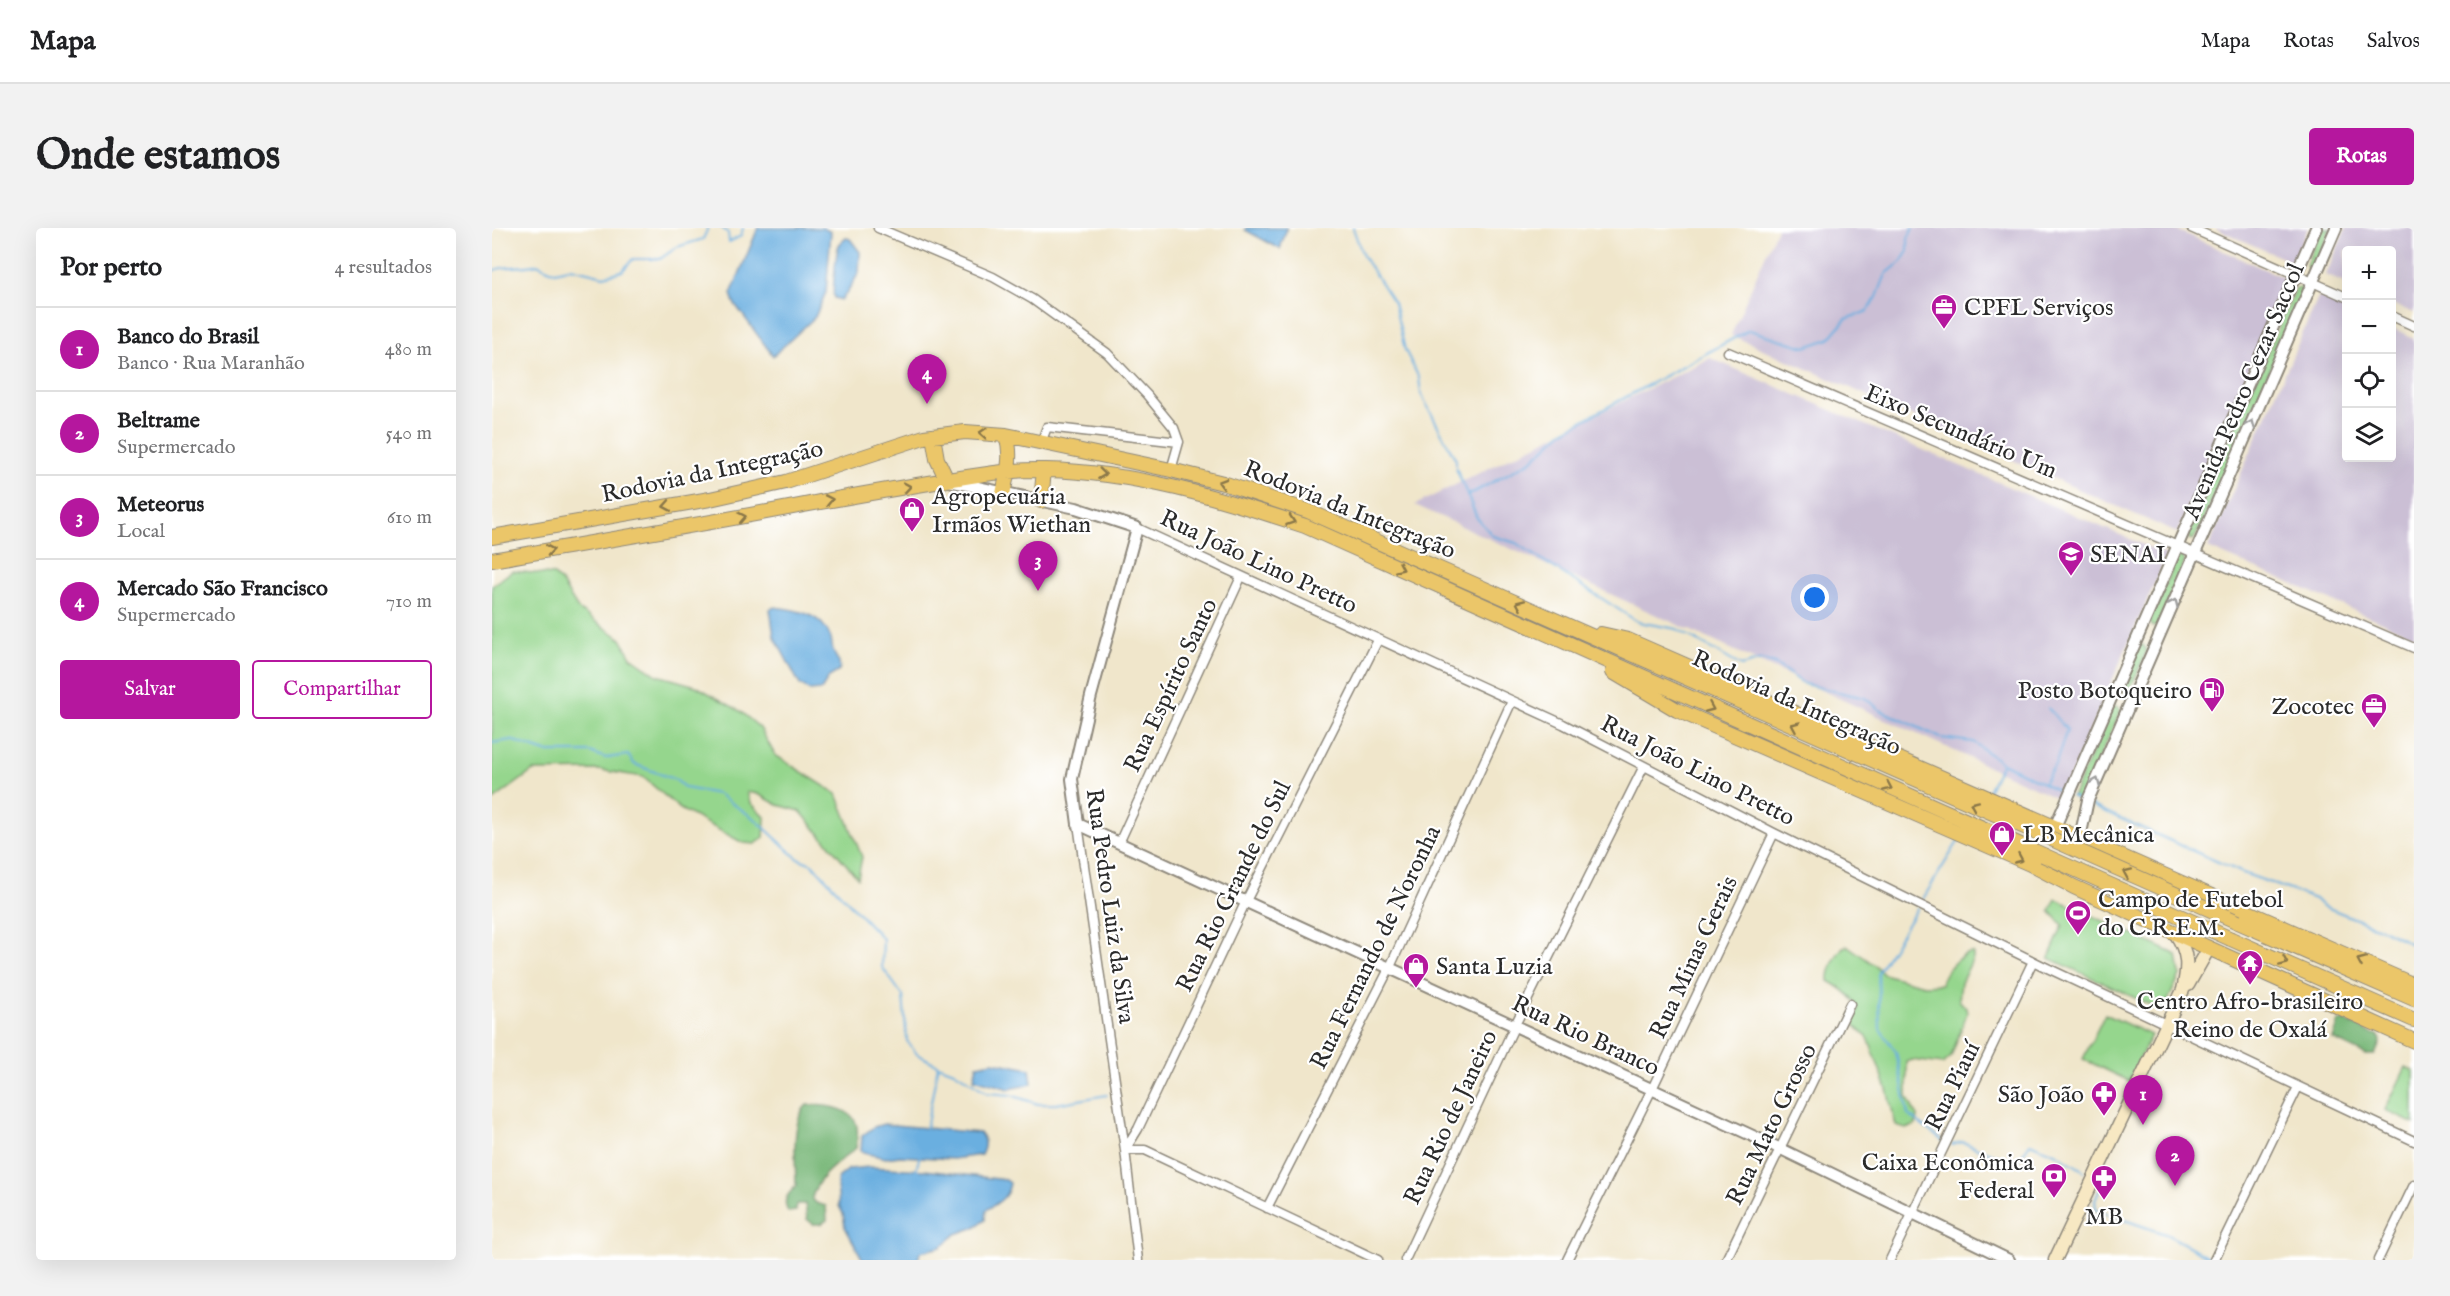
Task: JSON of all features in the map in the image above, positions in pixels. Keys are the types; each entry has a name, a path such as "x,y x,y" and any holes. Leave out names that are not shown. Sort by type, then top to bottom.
{"highway":[{"name":"Rodovia da Integração","path":"492,537 710,499 786,482 933,436 965,432 1006,435 1171,470 1222,483 1308,511 2051,832"},
{"path":"1003,494 1010,453 1006,435"},
{"path":"933,436 937,459 947,480"},
{"path":"1041,501 1044,470"},
{"name":"Rodovia da Integração","path":"492,560 706,524 866,493 1008,471 1103,473 1150,482 1262,512 1347,544 2414,1020"},
{"path":"1567,642 1677,710 2044,872 2414,1041"},
{"path":"2044,872 2051,832"},
{"path":"2051,832 2080,838 2414,985"},
{"path":"2051,832 2238,922 2414,999"},
{"path":"2209,948 2231,903"}],"main road":[{"path":"2055,1260 2183,990 2187,961 2184,946 2175,933"},
{"path":"2183,990 2190,984 2200,960 2209,948"}],"street":[{"path":"878,228 993,277 1032,299 1107,353 1174,428 1179,442 1171,470"},
{"path":"2191,228 2342,295"},
{"name":"Avenida Pedro Cezar Saccol","path":"2051,832 2316,228"},
{"name":"Avenida Pedro Cezar Saccol","path":"2080,838 2088,800 2337,228"},
{"path":"2396,318 2414,326"},
{"name":"Eixo Secundário Um","path":"1728,352 2414,648"},
{"path":"1041,443 1047,427 1179,442"},
{"name":"Rua João Lino Pretto","path":"947,480 1003,494 1076,508 1137,528 1563,724 1773,833 2033,961 2414,1142"},
{"name":"Rua Pedro Luiz da Silva","path":"1137,528 1091,696 1072,779 1125,1150 1138,1260"},
{"name":"Rua Espírito Santo","path":"1119,843 1241,577"},
{"name":"Rua Rio Grande do Sul","path":"1125,1150 1138,1129 1246,901 1378,640"},
{"name":"Rua Fernando de Noronha","path":"1267,1208 1390,967 1512,701"},
{"name":"Rua Rio de Janeiro","path":"1405,1260 1515,1025 1644,766"},
{"name":"Rua Rio Branco","path":"1078,824 1781,1149 2009,1260"},
{"name":"Rua Minas Gerais","path":"1567,1260 1652,1089 1773,833"},
{"name":"Rua Piauí","path":"1890,1260 2033,961"},
{"name":"Rua Mato Grosso","path":"1726,1260 1850,1004"},
{"path":"2214,1260 2298,1087"},
{"path":"1125,1150 1145,1150 1373,1259"},
{"path":"2378,1260 2414,1185"}],"shaded area":[{"path":"1777,228 2172,228 2289,280 2177,533 1731,335"},
{"path":"2215,228 2308,228 2293,263"},
{"path":"2346,228 2414,228 2414,313 2396,306 2396,246 2342,246 2342,282 2326,275"},
{"path":"2319,296 2342,306 2342,462 2396,462 2396,330 2414,338 2414,636 2208,548"},
{"path":"1710,358 2167,555 2060,799 1415,505"}],"green space":[{"path":"2321,228 2331,228 2313,269 2307,268 2306,265"},
{"path":"2296,288 2301,288 2304,292 2197,534 2193,540 2189,539 2188,534"},
{"path":"2182,555 2185,561 2158,626 2152,627 2149,622 2177,558"},
{"path":"512,571 554,575 562,583 578,609 621,639 631,657 657,675 696,686 740,711 760,728 775,755 837,794 862,857 858,878 800,811 778,805 758,794 747,792 750,802 765,817 764,838 755,844 743,843 680,809 643,777 600,770 533,771 492,801 492,586"},
{"path":"2139,645 2143,645 2147,650 2132,685 2127,691 2123,691 2121,687"},
{"path":"2112,707 2117,707 2121,711 2080,800 2072,797"},
{"path":"2056,899 2177,955 2180,975 2163,1011 2049,958 2063,925 2050,911"},
{"path":"1848,946 1876,966 1883,974 1924,985 1941,984 1953,964 1963,956 1973,953 1973,958 1961,983 1959,1000 1967,1013 1951,1057 1943,1064 1912,1060 1907,1062 1907,1097 1917,1116 1916,1125 1906,1129 1896,1126 1887,1089 1868,1038 1853,1024 1858,1009 1856,1005 1846,993 1829,981 1835,958 1843,947"},
{"path":"2105,1014 2151,1035 2129,1081 2083,1059"},
{"path":"2339,1021 2350,1023 2378,1035 2381,1040 2375,1055 2366,1055 2333,1039"},
{"path":"2406,1067 2414,1071 2414,1124 2385,1110"},
{"path":"807,1105 828,1106 848,1113 856,1123 858,1136 856,1148 829,1170 815,1190 812,1198 816,1203 826,1206 827,1220 821,1224 813,1224 807,1219 805,1204 797,1204 796,1211 788,1212 785,1204 788,1195 796,1186 796,1132 798,1121"}],"water":[{"path":"758,228 823,228 831,232 826,292 815,317 773,356 734,303 731,294"},
{"path":"1246,228 1287,228 1280,249 1245,230"},
{"path":"846,238 850,239 860,252 859,273 842,300 834,298 834,281 838,249"},
{"path":"775,607 808,614 822,623 827,630 839,663 839,671 829,677 821,690 810,691 800,685 774,636 770,609"},
{"path":"993,1062 1030,1069 1032,1084 1009,1089 974,1079 977,1065"},
{"path":"884,1124 980,1133 984,1147 981,1155 953,1159 900,1156 886,1158 864,1153 861,1150 862,1136 874,1127"},
{"path":"869,1167 925,1170 1006,1180 1010,1183 1005,1196 986,1210 985,1220 973,1228 956,1234 941,1247 920,1252 918,1260 863,1260 845,1227 839,1206 837,1183 838,1178 849,1169"}],"waterway":[{"path":"492,271 537,264 555,272 571,268 604,276 622,271 633,259 660,259 677,247 703,239 708,228"},
{"path":"722,228 728,233 729,242 741,236 743,228"},
{"path":"1353,228 1363,256 1394,303 1405,350 1419,378 1421,394 1456,460 1456,468 1477,518 1493,536 1516,543 1638,622 1677,629 1741,666 1762,660 1777,665 1804,684 1865,698 1880,710 1941,738 1973,742 2002,763 2043,783 2055,765 2067,730 2048,708"},
{"path":"1467,496 1531,461 1562,432 1749,330 1805,347 1829,339 1846,319 1868,311 1877,297 1886,274 1901,262 1908,251 1908,238 1913,228"},
{"path":"492,743 511,740 546,752 590,752 606,758 628,755 634,764 676,780 685,788 718,794 755,819 797,858 812,864 883,939 882,967 903,996 907,1041 917,1054 954,1071 988,1093 1011,1095 1038,1104 1056,1104 1107,1095"},
{"path":"1988,791 2002,763"},
{"path":"2044,784 2066,794"},
{"path":"2071,796 2083,802"},
{"path":"2090,805 2243,873 2315,899 2321,905 2384,930 2414,945"},
{"path":"1921,902 1959,840"},
{"path":"1918,907 1878,972 1880,1029 1896,1052 1908,1115 1943,1141"},
{"path":"926,1129 938,1065"},
{"path":"1952,1145 1962,1142 2016,1163 2030,1143 2057,1154 2084,1171"},
{"path":"916,1170 920,1155"},
{"path":"2102,1182 2095,1200 2096,1210 2168,1235 2209,1257"}],"place":[{"name":"CPFL Serviços","path":"1944,330"},
{"name":"Mercado São Francisco","path":"927,404"},
{"name":"Agropecuária Irmãos Wiethan","path":"912,533"},
{"name":"SENAI","path":"2071,577"},
{"name":"Meteorus","path":"1038,591"},
{"name":"Posto Botoqueiro","path":"2212,713"},
{"name":"Zocotec","path":"2374,729"},
{"name":"LB Mecânica","path":"2002,857"},
{"name":"Campo de Futebol do C.R.E.M.","path":"2078,936"},
{"name":"Centro Afro-brasileiro Reino de Oxalá","path":"2250,986"},
{"name":"Santa Luzia","path":"1416,989"},
{"name":"São João","path":"2104,1117"},
{"name":"Banco do Brasil","path":"2143,1125"},
{"name":"Beltrame","path":"2175,1186"},
{"name":"Caixa Econômica Federal","path":"2054,1199"},
{"name":"MB","path":"2104,1201"}]}
